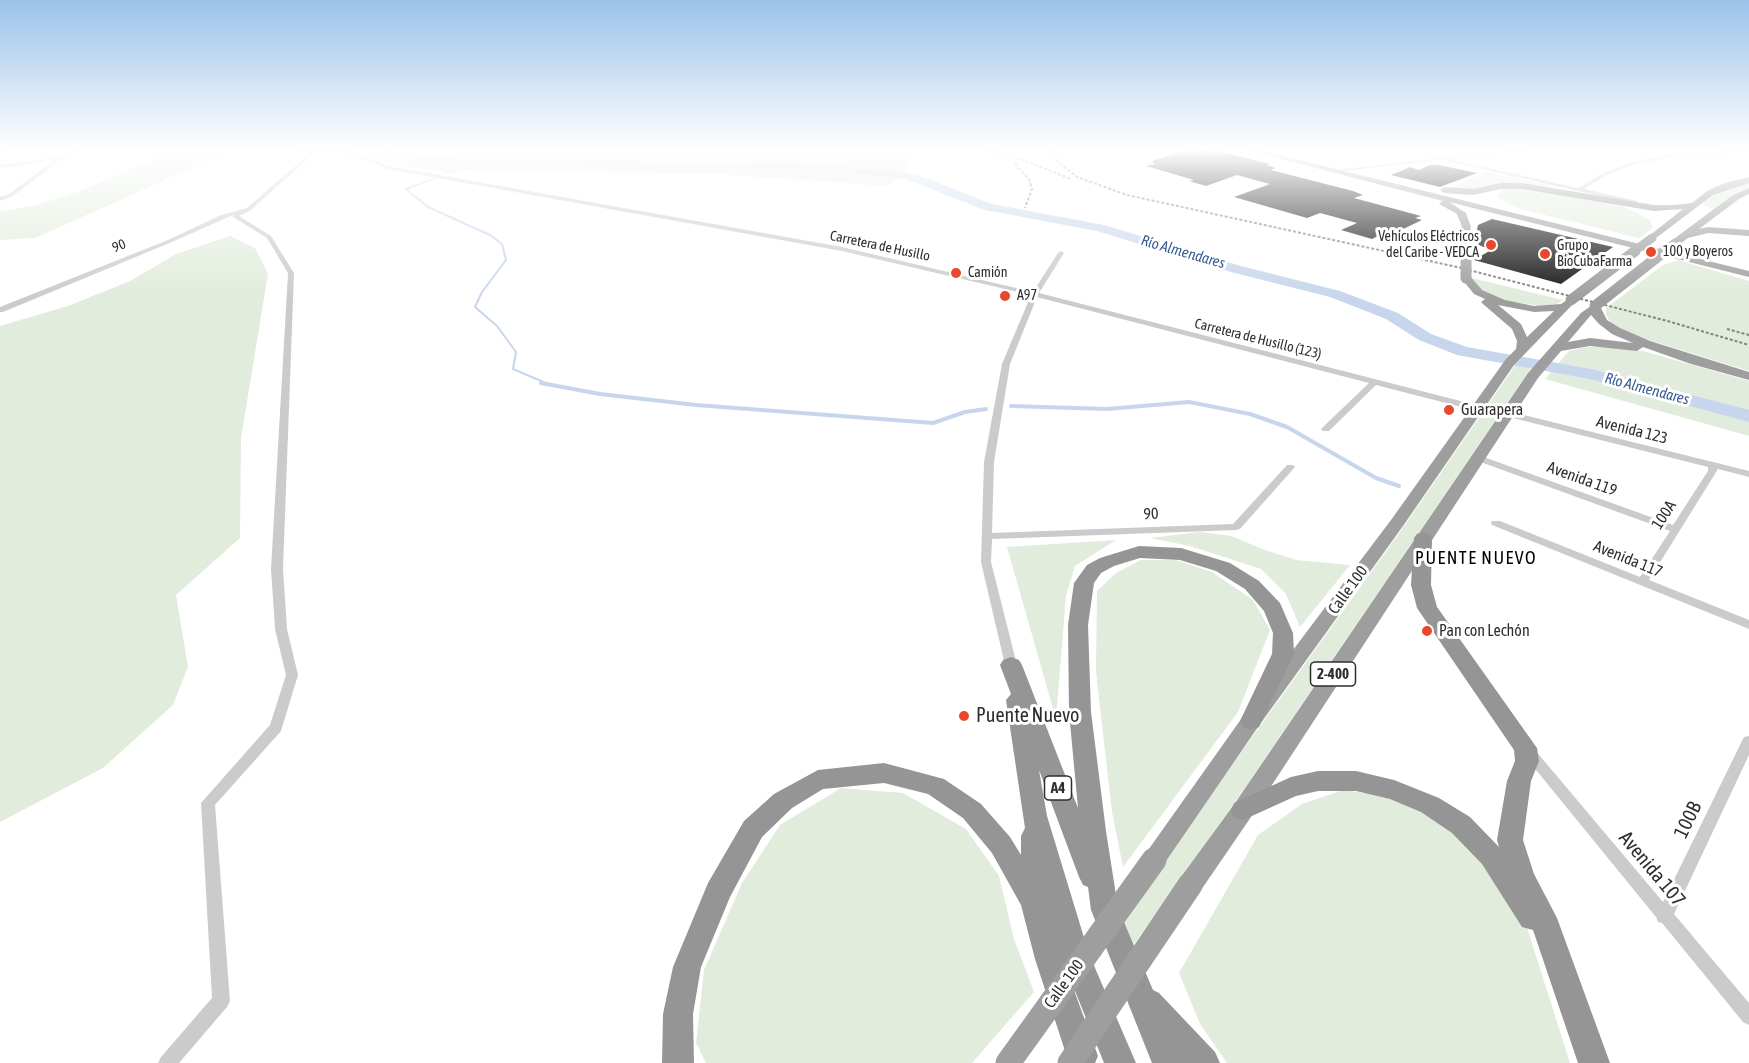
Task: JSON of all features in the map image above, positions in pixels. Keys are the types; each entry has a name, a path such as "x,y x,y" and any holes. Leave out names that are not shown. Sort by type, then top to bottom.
{"highway":[{"path":"1434,200 1472,221 1511,217 1560,227"},
{"path":"1450,200 1749,274"},
{"path":"1468,200 1749,268"},
{"path":"1497,200 1518,210 1546,219"},
{"path":"1604,200 1633,208 1656,221 1652,238"},
{"path":"1607,200 1654,208 1695,205"},
{"name":"Calle 100","path":"1008,1063 1251,721 1397,523 1510,362 1567,304 1702,200"},
{"name":"Calle 100","path":"1070,1063 1243,810 1537,370 1595,306 1733,200"},
{"path":"1472,221 1466,278 1469,288 1517,327 1523,341 1522,349"},
{"path":"1675,243 1701,231 1749,233"},
{"path":"1666,254 1749,279"},
{"path":"1466,278 1478,292 1502,303 1534,309 1567,304"},
{"path":"1595,306 1597,315 1616,331 1646,344 1749,376"},
{"path":"1552,351 1590,342 1613,343 1645,348 1705,363"},
{"path":"1423,538 1421,585 1427,608 1525,748 1527,761 1519,781 1510,840 1522,876 1543,918 1594,1063"},
{"path":"1105,910 1093,831 1080,712 1078,625 1084,583 1094,570 1107,562 1139,552 1181,554 1223,567 1252,585 1273,608 1283,633 1283,654 1251,721"},
{"name":"A4","path":"1011,665 1034,816 1076,954 1120,1063"},
{"name":"A4","path":"1011,665 1105,910 1168,1063"},
{"path":"678,1063 678,1014 687,967 718,892 753,829 783,801 818,780 884,773 935,786 972,811 1001,845 1034,902 1076,954"},
{"path":"1243,810 1291,787 1318,781 1356,781 1394,790 1430,805 1461,825 1491,856 1532,919 1581,1063"},
{"name":"A4","path":"1034,816 1034,902 1049,959 1085,1063"},
{"path":"1138,992 1204,1063"}],"street":[{"path":"167,1063 221,1001 208,803 276,727 292,675 281,629 277,569 291,273 269,237 235,216 249,209 260,200"},
{"name":"Carretera de Husillo","path":"569,200 842,249 1034,296"},
{"path":"1623,200 1653,206"},
{"name":"90","path":"0,310 170,241 223,216 249,209"},
{"path":"1011,665 986,562 989,462 1006,363 1034,296 1061,253"},
{"name":"Carretera de Husillo (123)","path":"1034,296 1477,408"},
{"path":"1326,429 1374,382"},
{"name":"Avenida 123","path":"1508,414 1749,474"},
{"name":"Avenida 119","path":"1478,459 1675,529"},
{"name":"100A","path":"1642,582 1713,471 1713,465"},
{"name":"90","path":"987,536 1236,526 1290,467"},
{"name":"Avenida 117","path":"1496,523 1749,625"},
{"name":"100B","path":"1664,917 1749,741"},
{"name":"Avenida 107","path":"1525,748 1749,1016"}],"green space":[{"path":"53,200 121,200 35,238 0,240 0,212"},
{"path":"1501,200 1586,200 1624,207 1650,220 1653,228 1639,238 1521,209"},
{"path":"1708,200 1726,200 1713,209 1702,204"},
{"path":"230,236 255,248 268,274 241,438 240,538 176,595 188,667 173,705 103,768 0,822 0,326 68,306 130,281 176,254"},
{"path":"1678,260 1749,281 1749,371 1632,335 1611,323 1606,315 1606,308 1663,265"},
{"path":"1472,278 1563,300 1557,304 1540,306 1508,301 1481,290 1474,284"},
{"path":"1587,347 1643,351 1749,381 1749,436 1545,379 1569,351"},
{"path":"1516,364 1531,368 1244,789 1134,944 1124,923 1224,776 1400,532"},
{"path":"1200,532 1231,536 1296,560 1350,565 1300,627 1286,594 1261,569 1190,546 1150,538"},
{"path":"1116,540 1075,566 1066,596 1056,719 1007,547"},
{"path":"1141,560 1176,560 1212,572 1253,600 1270,630 1238,712 1123,867 1112,812 1096,672 1097,591 1116,573"},
{"path":"841,788 903,793 966,829 999,876 1014,939 1034,992 972,1063 706,1063 696,1043 704,970 742,883 780,825"},
{"path":"1343,790 1384,796 1422,810 1456,832 1495,876 1525,921 1570,1063 1227,1063 1200,1024 1179,973 1258,835 1302,804"}],"building":[{"path":"1243,200 1360,200 1421,216 1415,218 1422,220 1401,230 1394,228 1372,239 1341,230 1357,223 1320,213 1307,218"},
{"name":"Grupo BioCubaFarma","path":"1492,219 1613,247 1561,284 1474,260 1491,250 1474,243 1478,225"}],"waterway":[{"path":"419,200 428,207 490,235 502,244 506,260 482,292 475,307 497,326 516,352 513,369 548,384"},
{"name":"Río Almendares","path":"971,200 989,207 1099,228 1236,269 1335,294 1392,316 1425,337 1463,351 1591,374 1749,416"},
{"path":"541,383 600,394 696,405 933,423 965,412 986,409"},
{"path":"1011,406 1107,409 1189,402 1250,414 1287,427 1376,478 1399,486"}],"railway":[{"path":"1025,208 1028,200"},
{"path":"1148,200 1457,267 1671,322 1749,345"},
{"path":"1727,329 1749,335"}],"place":[{"name":"Vehículos Eléctricos del Caribe - VEDCA","path":"1491,245"},
{"name":"100 y Boyeros","path":"1651,252"},
{"name":"Grupo BioCubaFarma","path":"1545,254"},
{"name":"Camión","path":"956,273"},
{"name":"A97","path":"1005,296"},
{"name":"Guarapera","path":"1449,410"},
{"name":"Pan con Lechón","path":"1427,631"},
{"name":"Puente Nuevo","path":"964,716"}],"district":[{"name":"PUENTE NUEVO","path":"1476,558"}]}
